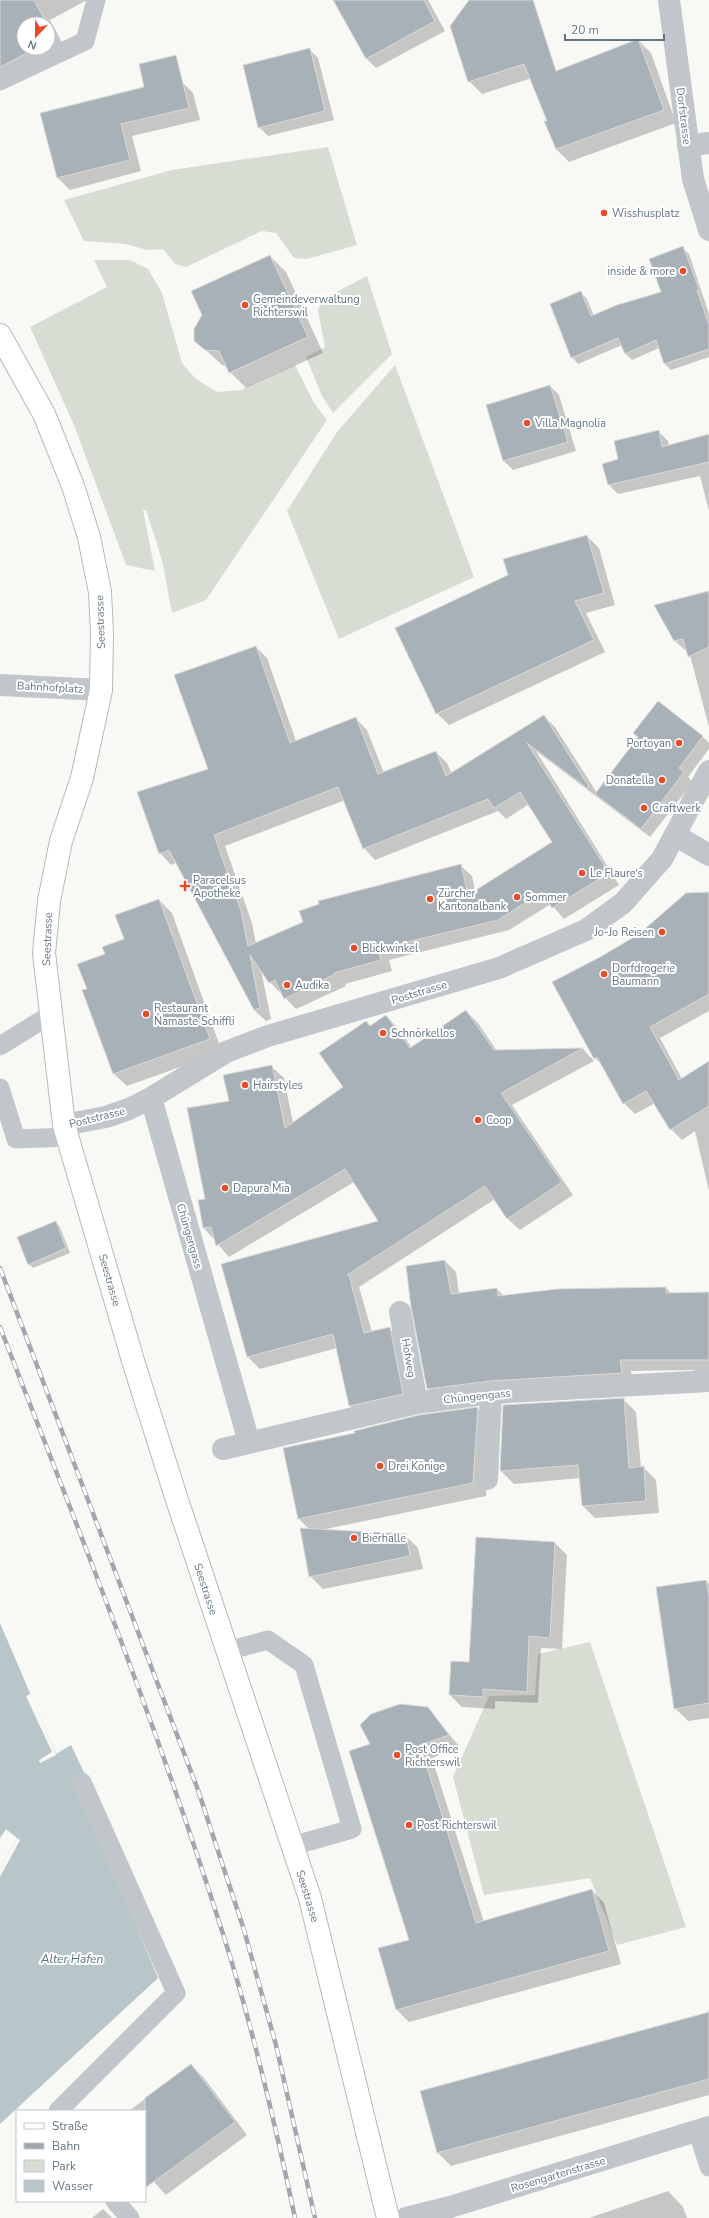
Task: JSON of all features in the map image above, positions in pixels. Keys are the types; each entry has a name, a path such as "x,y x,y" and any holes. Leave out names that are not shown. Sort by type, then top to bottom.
{"main road":[{"name":"Seestrasse","path":"0,335 44,414 73,486 89,538 100,592 102,633 100,690 82,778 61,841 48,902 44,953 50,1015 66,1131 134,1364 227,1651 310,1898 388,2218"}],"street":[{"name":"Dorfstrasse","path":"669,0 693,179 709,230"},
{"path":"688,146 709,143"},
{"name":"Bahnhofplatz","path":"0,685 100,690"},
{"name":"Poststrasse","path":"66,1131 106,1117 151,1098 226,1052 268,1036 498,968 586,930 624,903 662,859 709,771"},
{"path":"675,835 709,855"},
{"name":"Chüngengass","path":"151,1098 249,1442"},
{"name":"Hofweg","path":"400,1312 417,1403"},
{"name":"Chüngengass","path":"222,1449 417,1403 491,1393 709,1382"},
{"path":"487,1479 491,1393"},
{"name":"Rosengartenstrasse","path":"406,2218 450,2207 703,2129"}],"lane":[{"path":"0,81 85,41 96,0"},
{"path":"0,1046 50,1015"},
{"path":"0,1088 16,1138 66,1131"},
{"path":"227,1651 268,1640 304,1665 352,1829 292,1846"},
{"path":"59,2110 176,1993 82,1782"},
{"path":"703,2129 709,2167"},
{"path":"116,2202 130,2218"}],"green space":[{"path":"328,147 357,245 307,259 294,258 276,233 262,231 186,267 175,264 163,249 147,250 126,244 84,241 64,200 172,170"},
{"path":"94,260 130,260 148,269 162,293 182,363 196,379 217,392 241,390 295,365 314,403 327,420 206,600 172,613 162,560 146,510 143,510 155,571 126,565 74,425 30,327 107,287"},
{"path":"367,276 392,354 333,413 322,396 306,357 325,347 318,310 323,299"},
{"path":"395,365 474,577 339,639 287,511 337,432"},
{"path":"590,1642 686,1927 617,1945 590,1878 484,1895 453,1777 489,1696 535,1695 538,1654"}],"water":[{"name":"Alter Hafen","path":"0,1623 56,1754 71,1745 101,1808 89,1814 158,1978 0,2124 0,1868 17,1838 6,1829 0,1838"}],"pier":[{"path":"31,1694 56,1755 40,1763 39,1760 52,1752 26,1696"},
{"path":"17,1838 20,1840 0,1877 0,1868"}],"building":[{"path":"0,0 34,0 43,16 16,16 16,56 21,56 0,67"},
{"path":"333,0 424,0 435,21 366,59"},
{"path":"469,0 533,0 556,71 638,39 664,110 556,149 544,121 547,121 524,64 468,82 450,26"},
{"path":"310,48 325,111 258,128 243,65"},
{"path":"176,55 189,108 121,124 130,160 57,178 40,113 144,87 139,64"},
{"path":"683,246 699,289 697,290 709,325 709,349 664,364 656,340 625,354 618,338 571,358 550,304 581,291 591,316 617,305 661,292 649,259"},
{"name":"Gemeindeverwaltung Richterswil","path":"270,255 308,337 229,373 219,351 205,350 194,341 194,329 202,315 191,291"},
{"name":"Villa Magnolia","path":"550,385 568,442 503,461 486,405"},
{"path":"659,430 662,447 709,434 709,462 608,485 602,464 618,459 614,441"},
{"path":"587,535 604,593 575,601 594,640 436,714 395,628 508,575 503,559"},
{"path":"709,591 709,647 688,657 683,639 674,641 654,605"},
{"path":"256,646 290,743 356,717 378,774 436,751 446,776 544,715 589,787 587,788 527,743 609,873 552,908 542,892 498,920 378,949 381,960 334,973 335,974 284,999 275,980 269,983 250,955 260,1008 254,1010 169,850 159,854 137,792 208,769 174,675","holes":["338,787 363,849 488,799 494,808 520,792 552,842 468,895 461,864 318,901 319,904 299,911 303,922 248,946 241,911 214,835"]},
{"path":"658,701 703,736 679,768 684,772 641,829 595,794 638,737 633,733"},
{"path":"709,892 709,994 650,1027 679,1080 709,1061 709,1106 670,1130 646,1091 623,1104 597,1057 594,1059 552,982 602,956 639,934 686,893"},
{"name":"Restaurant Namaste Schiffli","path":"159,899 210,1039 113,1074 82,990 87,989 77,964 105,954 102,947 124,939 115,915"},
{"path":"466,1010 494,1050 583,1048 501,1093 562,1182 507,1219 485,1186 347,1275 349,1275 364,1333 390,1327 403,1394 349,1406 333,1334 247,1357 221,1264 378,1221 345,1169 216,1246 211,1227 203,1228 198,1200 205,1199 187,1108 229,1101 223,1075 272,1065 285,1128 343,1087 319,1053 366,1021 370,1026 386,1015 410,1048"},
{"path":"56,1221 66,1248 28,1265 17,1237"},
{"path":"445,1260 451,1294 497,1288 498,1296 557,1289 666,1287 666,1293 709,1292 709,1360 620,1360 622,1373 490,1381 427,1389 411,1307 406,1266"},
{"path":"624,1398 629,1468 644,1466 646,1501 582,1506 578,1465 500,1471 503,1405"},
{"name":"Drei Könige","path":"478,1407 473,1483 298,1519 283,1448 355,1433 354,1431 419,1415"},
{"name":"Bierhalle","path":"300,1528 406,1534 410,1556 309,1577"},
{"path":"476,1537 555,1542 550,1638 529,1636 527,1692 483,1689 483,1697 449,1695 451,1661 469,1662"},
{"path":"706,1580 709,1597 709,1703 674,1709 656,1587"},
{"path":"400,1704 428,1707 449,1735 420,1745 476,1923 592,1889 609,1951 396,2010 378,1948 409,1940 349,1751 370,1744 360,1725 371,1714"},
{"path":"709,2012 709,2079 437,2153 420,2091"},
{"path":"191,2064 235,2122 146,2187 145,2098"}],"railway":[{"path":"0,1268 198,1790 244,1930 276,2045 315,2218"},
{"path":"0,1327 116,1629 172,1781 198,1857 234,1969 254,2040 295,2218"}],"place":[{"name":"Wisshusplatz","path":"604,213"},
{"name":"inside & more","path":"683,271"},
{"name":"Gemeindeverwaltung Richterswil","path":"245,305"},
{"name":"Villa Magnolia","path":"527,423"},
{"name":"Portoyan","path":"679,743"},
{"name":"Donatella","path":"662,780"},
{"name":"Craftwerk","path":"644,808"},
{"name":"Le Flaure‘s","path":"582,873"},
{"name":"Paracelsus Apotheke","path":"185,886"},
{"name":"Sommer","path":"517,897"},
{"name":"Zürcher Kantonalbank","path":"430,899"},
{"name":"Jo-Jo Reisen","path":"662,932"},
{"name":"Blickwinkel","path":"354,948"},
{"name":"Dorfdrogerie Baumann","path":"604,974"},
{"name":"Audika","path":"287,985"},
{"name":"Restaurant Namaste Schiffli","path":"146,1014"},
{"name":"Schnörkellos","path":"383,1033"},
{"name":"Hairstyles","path":"245,1085"},
{"name":"Coop","path":"478,1120"},
{"name":"Dapura Mia","path":"225,1188"},
{"name":"Drei Könige","path":"380,1466"},
{"name":"Bierhalle","path":"354,1538"},
{"name":"Post Office Richterswil","path":"397,1755"},
{"name":"Post Richterswil","path":"409,1825"}]}
